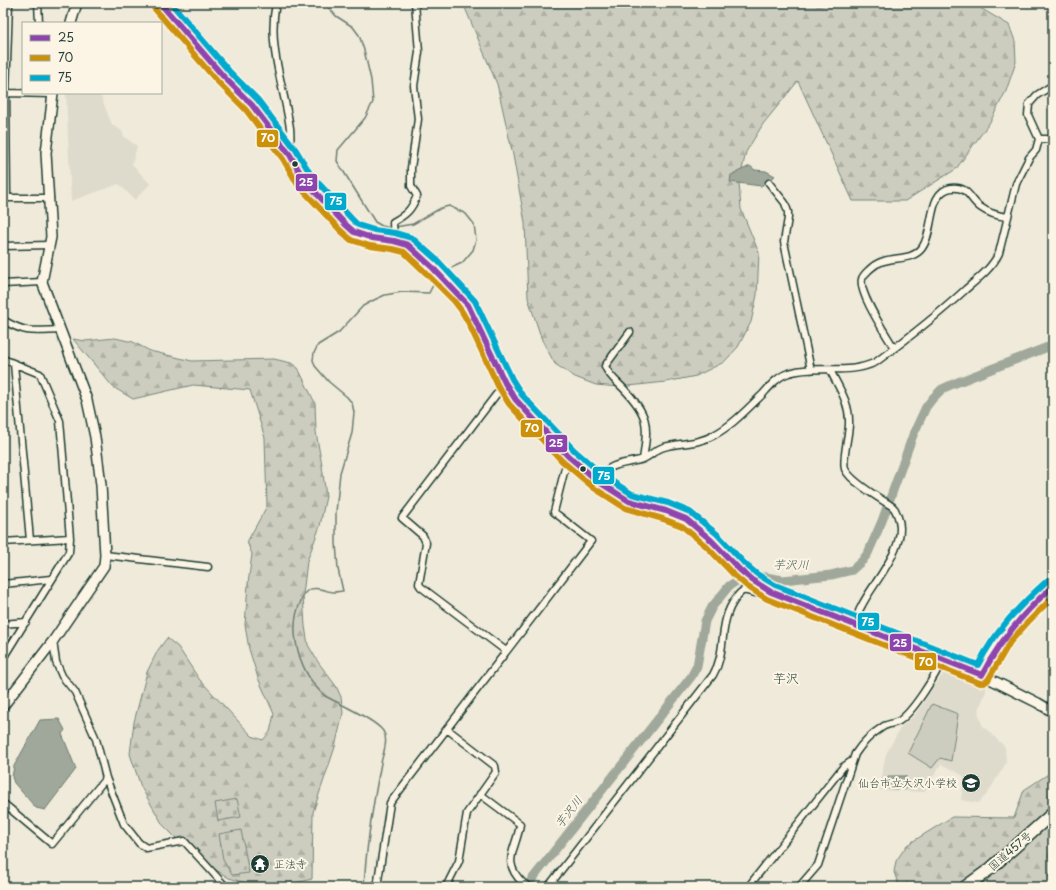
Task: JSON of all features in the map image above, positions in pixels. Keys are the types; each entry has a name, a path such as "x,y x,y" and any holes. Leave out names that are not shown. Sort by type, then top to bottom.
{"highway":[{"name":"国道457号","path":"965,887 990,869 1053,813"}],"street":[{"path":"9,3 6,94 7,198 50,198"},
{"path":"38,3 39,22"},
{"path":"71,22 77,3"},
{"path":"160,3 223,76 252,105 290,155 304,180 345,224 354,232 372,238 394,237 408,245 443,278 468,305 506,383 524,409 568,456 598,482 629,501 666,511 686,519 711,540 742,572 762,587 787,599 982,675 1053,712"},
{"path":"276,3 273,29 275,57 290,129 290,155"},
{"path":"394,237 393,222 405,215 412,208 417,196 411,186 411,168 418,119 414,86 419,52 415,3"},
{"path":"598,482 610,468 643,458 664,447 694,443 715,435 742,413 781,376 790,372 811,370 848,370 863,367 876,362 947,306 993,264 999,253 1016,184 1036,150 1039,139 1028,115 1029,104 1037,95 1053,85"},
{"path":"6,94 22,94"},
{"path":"3,706 54,641 104,566 105,555 101,485 95,436 88,400 42,282 50,245 50,198 46,153 53,94"},
{"path":"1039,139 1053,140"},
{"path":"769,183 785,203 788,212 784,242 811,370"},
{"path":"894,348 866,297 862,285 862,279 865,274 872,267 883,260 910,256 922,248 930,229 935,201 938,194 943,191 956,188 965,190 978,206 997,215 1008,217"},
{"path":"3,246 50,245"},
{"path":"3,284 42,282"},
{"path":"3,320 17,328 29,332 60,330"},
{"path":"630,332 605,366 609,374 625,390 644,414 646,436 643,458"},
{"path":"3,359 40,374 60,421 70,538 69,552 3,658"},
{"path":"14,364 30,540"},
{"path":"830,370 844,395 849,417 848,443 844,460 845,469 853,479 892,506 897,515 900,527 894,554 860,607 854,624"},
{"path":"506,383 402,518 423,536 426,543 419,584 506,651"},
{"path":"377,887 390,803 591,541 554,512 568,456"},
{"path":"3,542 70,538"},
{"path":"105,555 208,567"},
{"path":"3,584 52,579"},
{"path":"982,675 1008,631 1053,586"},
{"path":"548,887 713,675 718,665 721,653 726,616 734,600 741,592 744,591 756,594 762,587"},
{"path":"3,624 26,622"},
{"path":"54,641 56,662 62,676 75,692 96,739 106,778 124,824 139,843 146,848 184,841 226,887"},
{"path":"799,887 818,865 852,761 860,746 884,727 899,721 911,711 942,660"},
{"path":"446,887 459,861 467,813 496,772 496,769 447,728"},
{"path":"748,887 843,767 852,761"},
{"path":"3,803 52,844 106,778"},
{"path":"480,794 520,824 511,862 515,875 524,885"}],"shaded area":[{"path":"66,94 95,94 101,97 112,125 122,131 124,137 137,146 132,164 150,184 135,200 119,184 71,201"},
{"path":"750,166 755,170 766,171 775,176 761,186 730,182 731,175"},
{"name":"仙台市立大沢小学校","path":"949,666 986,682 986,691 978,712 982,725 1005,747 1006,763 987,794 978,803 961,800 964,776 941,764 924,792 880,790 886,754 901,727 915,715"},
{"path":"59,719 65,730 62,734 76,769 45,810 36,808 14,783 12,777 14,766 40,720"},
{"path":"888,776 906,776 906,789 887,788"}],"green space":[{"path":"463,3 972,3 1009,25 1015,41 1016,62 1006,91 990,122 956,169 905,201 853,201 798,81 763,124 746,152 739,183 741,209 759,253 757,295 751,322 738,347 724,362 696,376 666,382 619,387 596,385 575,377 555,364 542,340 528,298 525,223 513,155 497,84"},
{"path":"115,338 133,342 150,351 192,361 274,359 291,363 298,368 315,403 316,432 326,496 320,526 307,561 303,595 305,626 308,645 318,662 336,686 341,697 343,713 335,747 313,812 312,879 282,886 260,887 229,878 195,857 163,825 141,787 130,754 134,722 147,672 158,650 167,638 178,647 199,679 252,736 263,740 270,732 274,714 258,678 249,649 245,625 252,554 247,542 267,506 265,438 250,390 193,385 133,399 113,387 73,339 85,341"},
{"path":"932,704 958,714 951,761 940,758 932,768 908,753"},
{"path":"1053,771 1053,887 903,887 898,883 894,872 896,861 907,845 952,817 1014,818 1024,790"},
{"path":"237,799 241,817 218,821 215,803"},
{"path":"241,830 249,873 232,875 223,860 219,834"}],"waterway":[{"path":"327,3 328,7 336,16 353,27 359,35 371,80 373,102 365,118 338,150 337,161 375,222 382,226 391,228"},
{"path":"395,227 413,224 441,208 449,206 466,214 474,224 476,240 473,250 462,263 442,272"},
{"path":"364,887 370,825 386,738 383,731 373,722 325,696 316,687 303,665 298,652 296,639 295,626 297,613 304,594 310,589 320,589 331,592 343,591 338,569 336,512 340,473 352,433 354,412 352,403 329,382 315,366 313,360 314,353 318,345 339,332 363,306 385,295 402,292 429,293 437,277"},
{"name":"芋沢川","path":"526,887 691,677 697,666 705,621 712,607 729,586 743,577 753,575 783,580 831,575 852,570 868,553 882,521 913,435 926,407 933,398 942,389 953,384 1053,345"}],"transit line":[{"name":"25","path":"160,3 223,76 252,105 290,155 304,180 345,224 354,232 372,238 394,241 408,245 432,267 468,305 505,383 516,400 568,456 599,482 629,501 666,511 686,519 711,540 740,570 752,580 771,592 982,675 1013,627 1053,586"},
{"name":"75","path":"171,3 229,71 258,100 296,150 311,175 358,225 412,238 438,261 475,301 512,379 522,395 574,450 604,476 632,494 668,503 690,512 717,534 745,564 757,574 775,585 978,665 992,641 1009,619 1048,580"},
{"name":"70","path":"154,8 217,81 246,110 283,159 298,185 340,230 351,240 370,246 404,252 454,301 468,322 498,386 509,404 562,461 594,488 625,508 682,526 706,546 735,576 748,587 767,599 980,683 984,683 988,680 1010,642 1053,597"}],"place":[{"name":"仙台市立大沢小学校","path":"971,783"},
{"name":"正法寺","path":"260,864"}],"district":[{"name":"芋沢","path":"786,678"}]}
